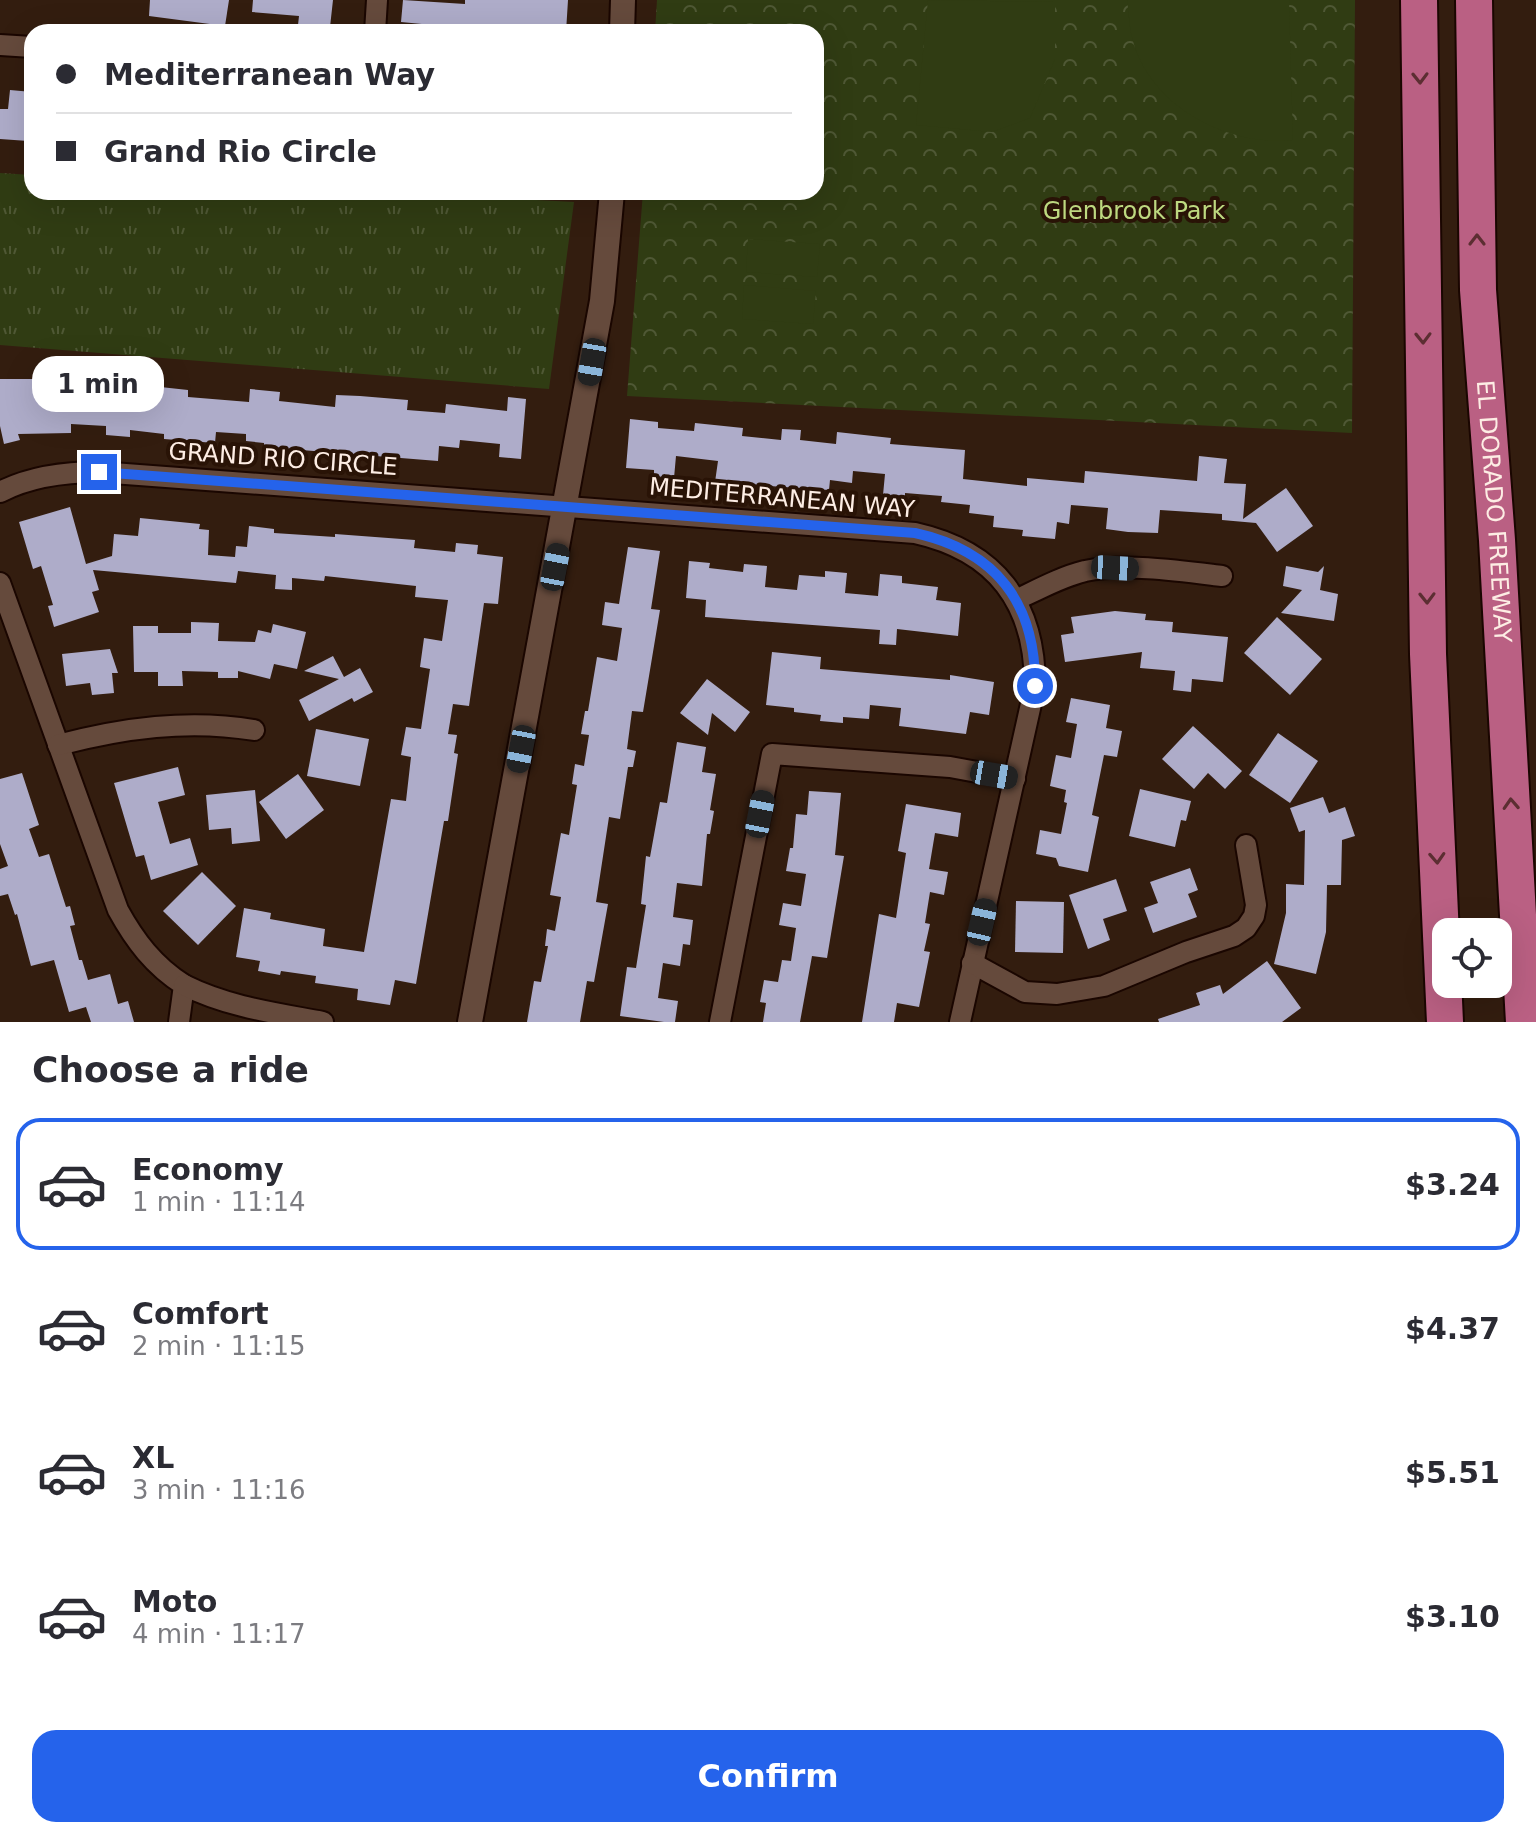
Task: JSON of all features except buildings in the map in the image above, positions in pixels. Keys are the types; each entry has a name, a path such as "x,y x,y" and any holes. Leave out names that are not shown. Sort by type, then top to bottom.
{"highway":[{"path":"1419,0 1428,654 1445,1022"},
{"name":"EL DORADO FREEWAY","path":"1474,0 1478,290 1497,540 1524,1022"}],"street":[{"path":"376,24 377,0"},
{"path":"622,24 623,0"},
{"path":"0,45 24,46"},
{"path":"470,1022 602,301 611,200"},
{"name":"GRAND RIO CIRCLE","path":"0,492 40,477 69,472 99,472 566,507"},
{"name":"MEDITERRANEAN WAY","path":"566,507 915,533 938,538 965,550 989,566 1016,600 1024,615 1035,657 1035,686 960,1022"},
{"path":"1016,600 1058,580 1086,571 1115,568 1222,576"},
{"path":"0,583 118,910 132,936 151,958 184,985 210,998 240,1007 323,1022"},
{"path":"58,745 148,727 200,724 254,730"},
{"path":"720,1022 772,754 950,767 1015,779"},
{"path":"972,963 1025,992 1057,994 1104,986 1234,936 1246,928 1254,916 1256,905 1246,845"},
{"path":"179,1022 184,985"}],"green space":[{"name":"Glenbrook Park","path":"657,0 1355,0 1352,433 627,396 642,200 824,200 824,24 656,24"},
{"path":"928,0 1055,2 1055,59 1030,118 992,132 916,125"},
{"path":"1127,0 1289,0 1293,140 1260,140 1235,135 1215,128 1178,106 1162,92 1139,57 1131,32"},
{"path":"0,173 24,174 24,200 574,202 549,389 0,345"},
{"path":"748,239 820,244 817,277 746,272"},
{"path":"744,285 816,291 813,324 742,319"}],"route":[{"path":"99,472 915,533 938,538 965,550 989,566 1016,600 1033,643 1035,686"}]}
